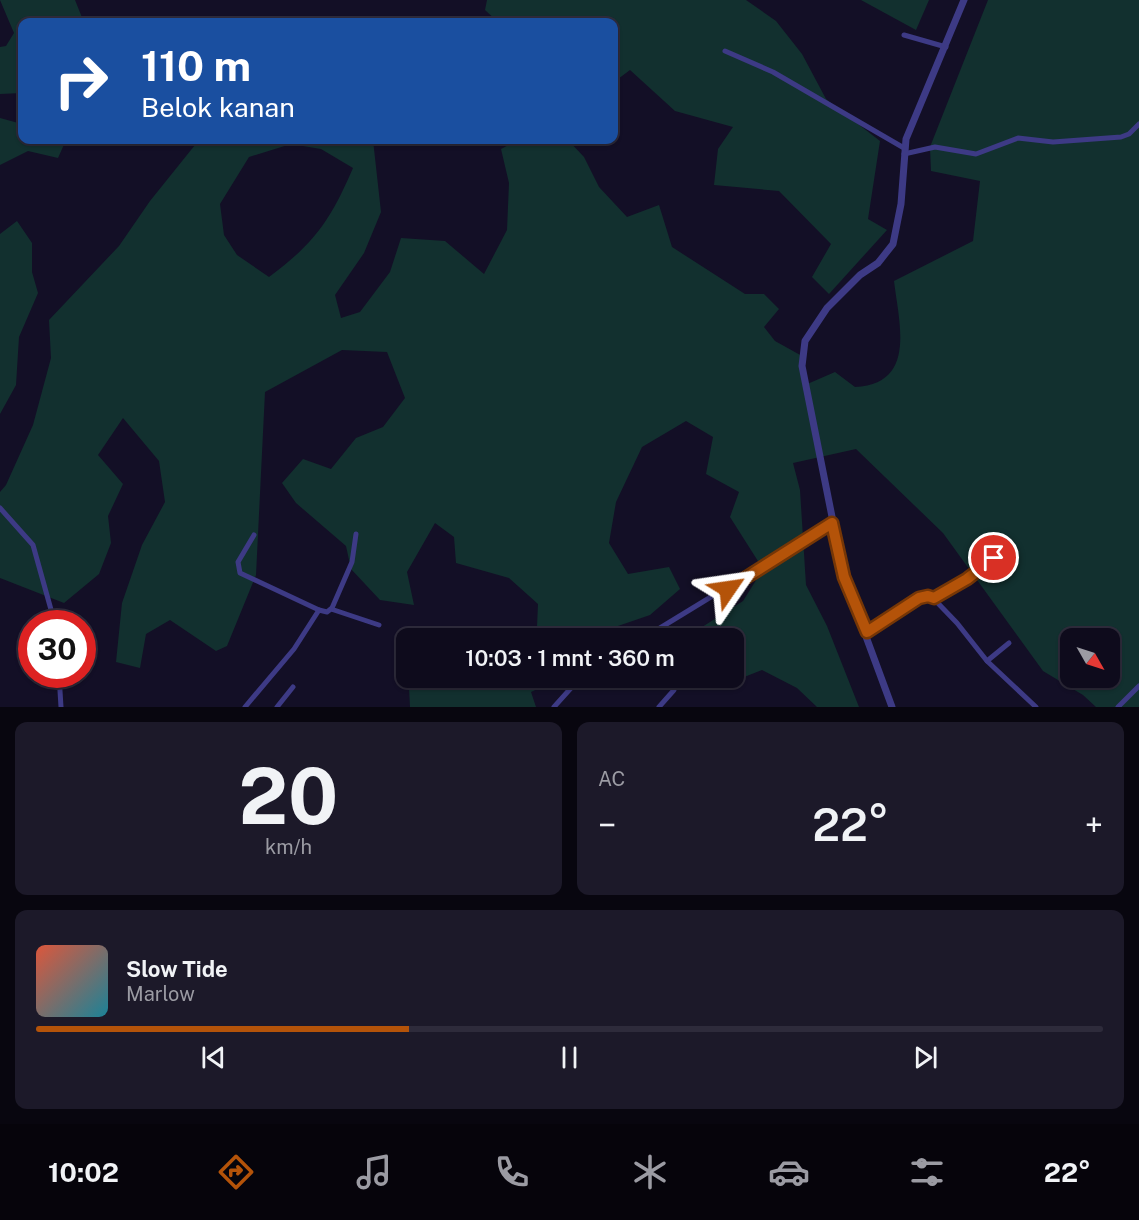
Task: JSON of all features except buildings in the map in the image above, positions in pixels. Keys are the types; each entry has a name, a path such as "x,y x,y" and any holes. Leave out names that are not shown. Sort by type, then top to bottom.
{"street":[{"path":"892,707 867,632 844,577 802,366 805,340 827,308 860,275 878,263 892,244 901,204 904,151 910,127 946,47 964,0"},
{"path":"904,35 946,47"},
{"path":"725,51 773,72 904,151 934,147 976,154 1018,138 1053,142 1121,137 1129,134 1139,124"},
{"path":"0,508 33,545 51,610"},
{"path":"660,628 832,523"},
{"path":"254,536 238,562 240,573 327,612 331,609 352,562 356,534"},
{"path":"934,598 967,579 994,558"},
{"path":"867,632 919,598 928,596 934,598 987,661 1036,707"},
{"path":"331,609 379,625"},
{"path":"245,707 294,650 319,610"},
{"path":"987,661 1009,643"},
{"path":"1118,707 1139,686"},
{"path":"277,707 293,687"},
{"path":"60,688 61,707"},
{"path":"554,707 571,688"},
{"path":"663,706 674,690 673,688"}],"green space":[{"path":"0,0 75,0 82,18 18,18 18,93 0,94 0,47 6,46 14,33"},
{"path":"487,0 746,0 776,21 802,54 826,99 880,141 868,219 887,230 829,294 812,277 831,244 779,191 714,185 718,149 733,127 675,111 630,70 618,79 618,18 494,18 485,10"},
{"path":"861,0 929,0 916,30"},
{"path":"988,0 1139,0 1139,707 1096,707 1071,688 1120,688 1120,628 1060,628 1060,681 1043,671 943,533 856,449 793,463 800,490 806,585 827,626 859,707 817,707 797,688 762,670 744,677 744,628 701,628 743,601 763,569 730,517 739,492 706,474 713,437 686,421 642,447 616,502 609,543 628,574 669,567 680,589 650,615 612,628 534,628 537,627 538,604 509,578 456,563 454,537 435,523 407,572 414,605 380,600 351,569 346,546 296,503 282,483 303,459 331,469 356,438 383,427 405,398 387,352 342,350 265,392 256,575 227,646 216,651 170,620 146,634 140,668 116,662 122,603 142,545 165,502 159,461 123,418 98,455 123,484 108,516 111,543 99,574 64,603 0,578 0,492 6,485 33,425 51,358 49,320 119,246 150,201 196,144 291,144 373,144 381,212 364,253 335,295 341,318 360,312 390,272 401,238 445,241 484,274 507,230 509,183 501,149 510,144 572,144 584,157 599,187 627,217 659,205 672,247 745,294 764,294 779,309 764,327 775,341 802,356 805,385 835,372 855,387 875,383 888,375 896,363 900,349 899,315 894,281 973,241 980,181 931,171 930,147","holes":["291,144 321,149 353,168 337,202 320,229 298,253 269,277 237,255 224,235 220,204 249,157"]},
{"path":"0,118 18,123 18,144 64,144 58,158 28,151 0,165"},
{"path":"17,221 32,243 32,272 38,293 19,337 16,385 0,414 0,234"},
{"path":"409,688 539,688 531,692 536,707 410,707"}],"route":[{"path":"728,589 832,523 844,577 867,632 919,598 924,596 934,598 967,579 994,558"}]}
